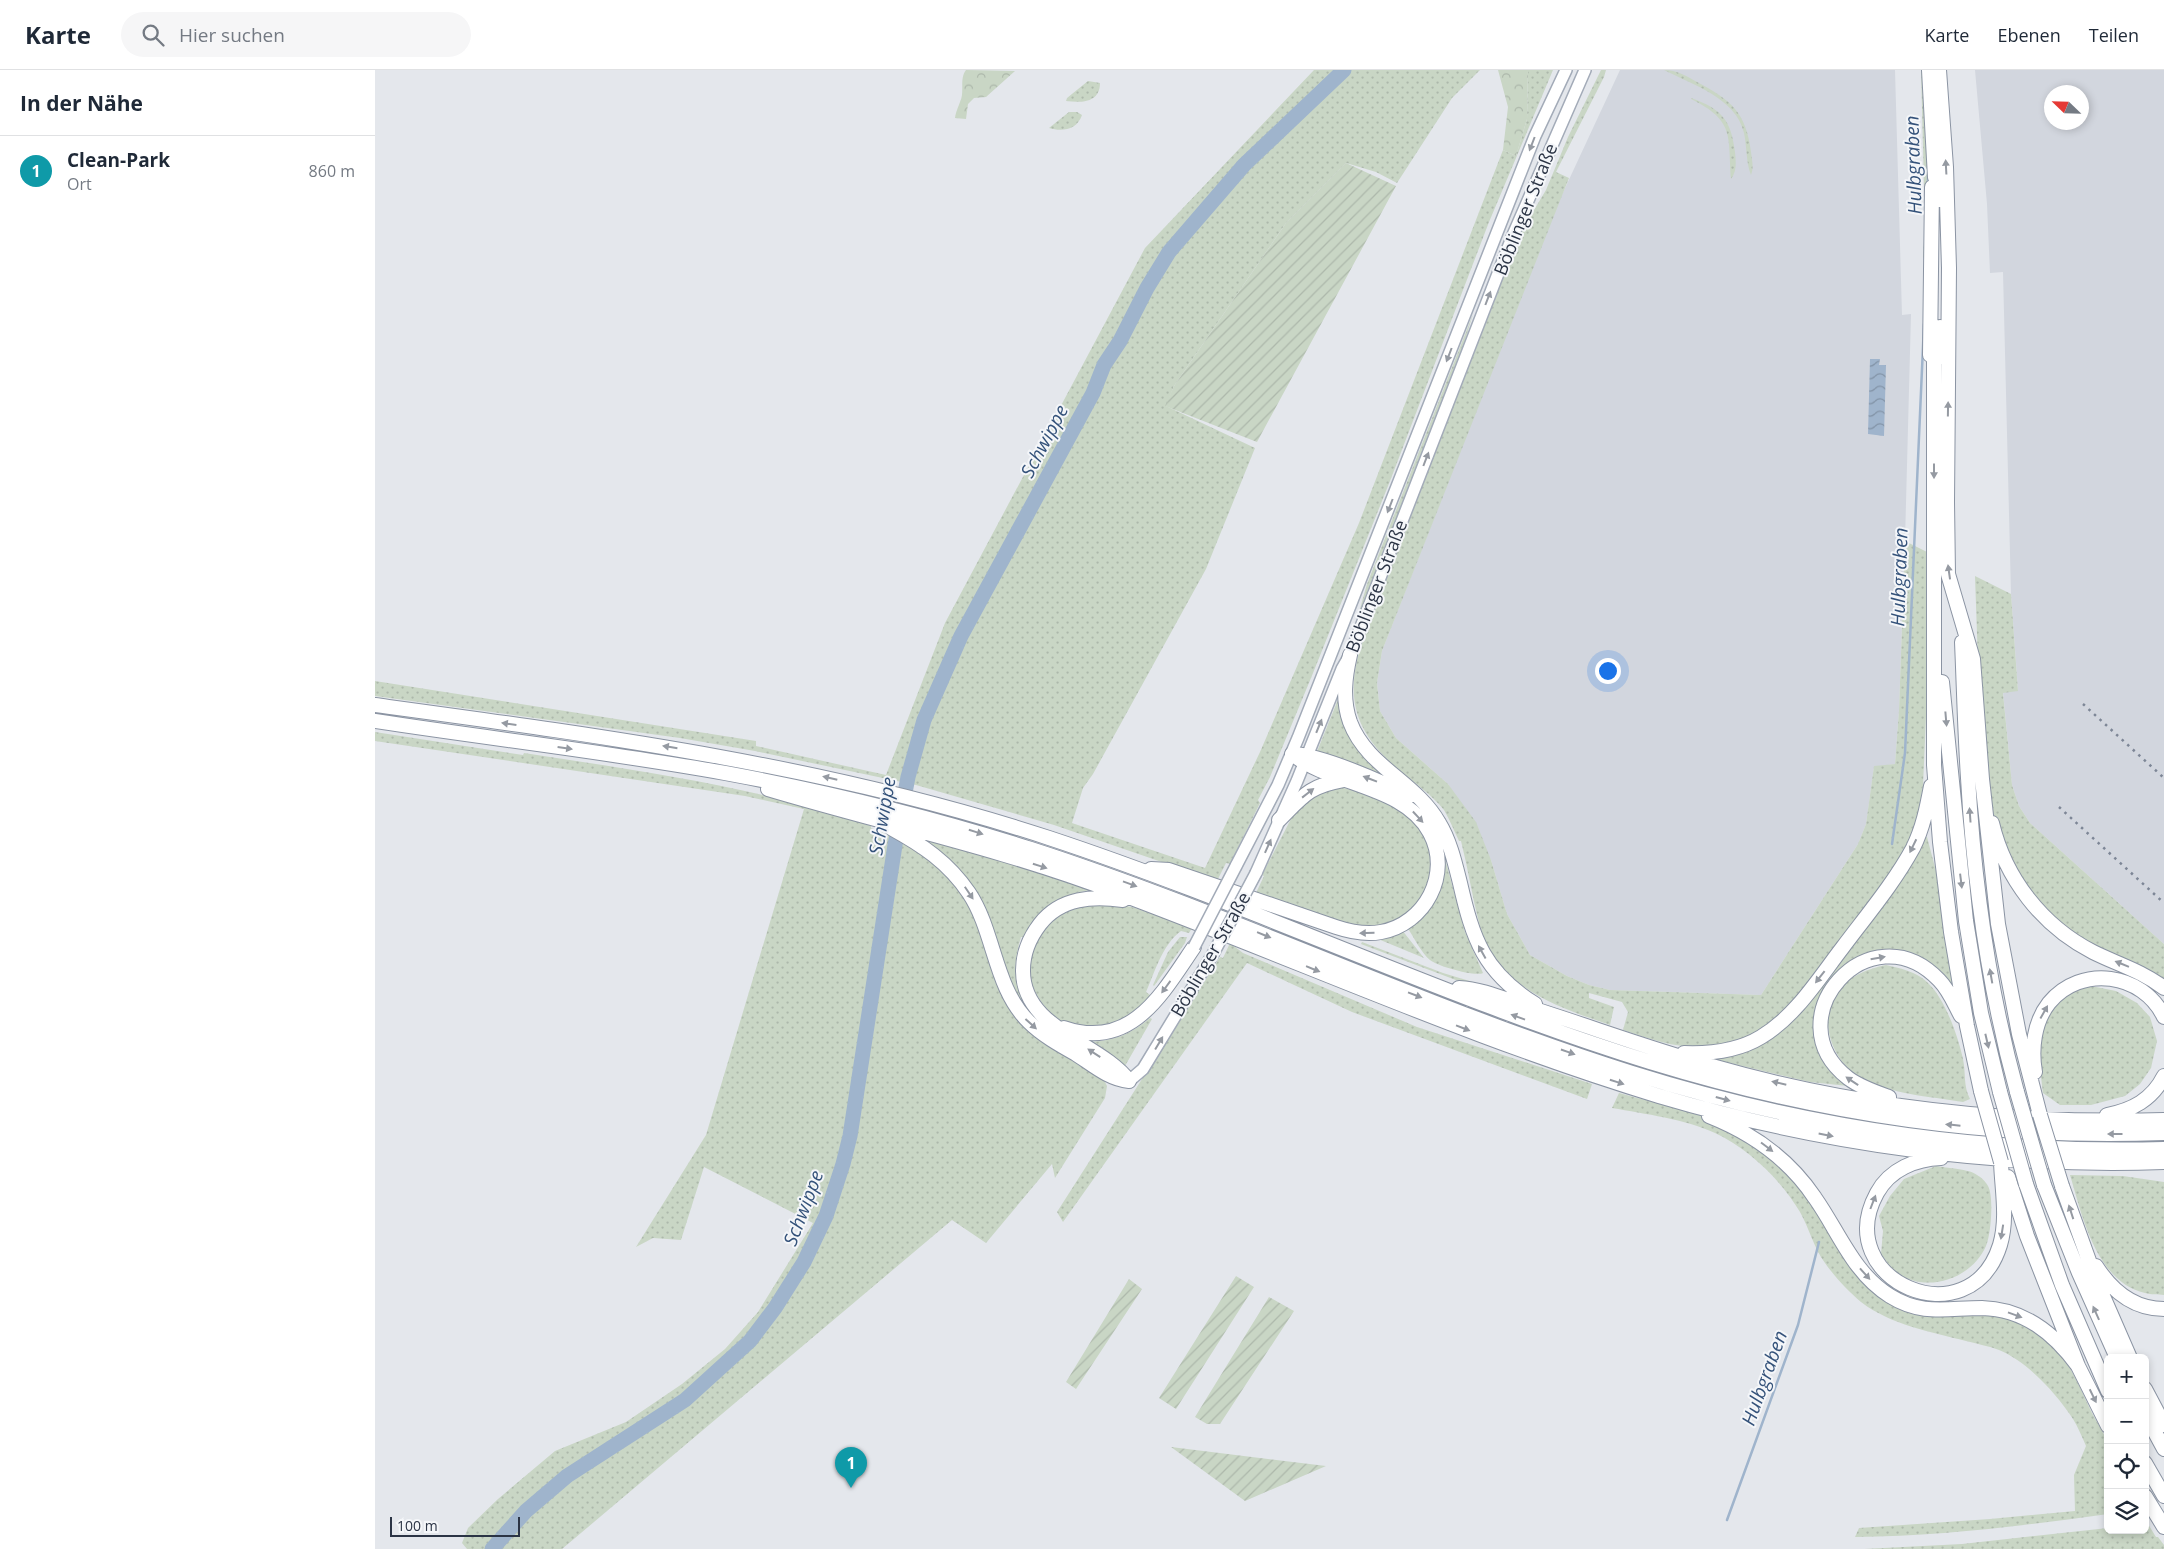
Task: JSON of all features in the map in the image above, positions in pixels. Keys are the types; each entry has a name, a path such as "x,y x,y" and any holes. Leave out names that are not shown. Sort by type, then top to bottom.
{"highway":[{"path":"1929,70 1935,177 1939,188 1948,574 1973,659 1983,795 1993,888 2019,1034 2036,1093"},
{"path":"1939,70 1946,168 1940,269"},
{"path":"1941,301 1939,354 1934,362 1933,549 1935,765 1946,897 1967,1026 1981,1091 2006,1183 2078,1366 2104,1418"},
{"path":"1933,549 1938,600 1941,676 1961,890 1977,990 2000,1092 2027,1184 2068,1299 2104,1382"},
{"path":"1961,619 1968,779 1977,886 1995,997 2017,1092 2044,1185 2082,1280 2115,1354"},
{"path":"1350,655 1345,687 1347,707 1356,734 1372,757 1421,798 1440,823 1447,840 1475,941 1486,960 1499,976 1513,988 1546,1011"},
{"path":"375,705 695,751 802,772 933,803 1019,828 1136,869 1441,988 1545,1026 1641,1059 1723,1083 1815,1104 1877,1115 1971,1126 2075,1133 2164,1133"},
{"path":"375,721 690,767 875,814 1029,849 1126,882 1516,1033 1619,1069 1723,1099 1836,1124 1944,1140 2065,1149 2164,1149"},
{"path":"1292,754 1386,785 1429,808"},
{"path":"1136,869 1169,870 1326,924 1360,933 1382,932 1403,925 1428,900 1437,876 1435,846 1429,832 1417,815 1392,799 1344,780 1305,759"},
{"path":"1668,1051 1700,1054 1739,1048 1762,1037 1789,1014 1877,903 1906,859 1921,827 1935,765"},
{"path":"1279,820 1309,791 1326,783 1344,780"},
{"path":"1983,795 2007,865 2021,889 2036,908 2054,926 2074,941 2142,974 2164,988"},
{"path":"875,814 923,846 954,873 975,903 1005,983 1023,1016 1041,1032 1108,1074 1118,1080 1129,1081"},
{"path":"928,825 1141,902 1482,1035 1660,1096 1741,1130 1773,1152 1792,1169 1812,1193 1857,1265 1871,1281 1889,1296 1909,1305 1931,1311 1982,1308 2012,1313 2047,1330 2078,1366"},
{"path":"1129,1081 1122,1071 1056,1026 1037,1008 1025,986 1023,962 1035,931 1049,914 1076,900 1098,898 1141,902"},
{"path":"1056,1026 1096,1034 1133,1022 1158,998 1194,947"},
{"path":"1913,1107 1860,1086 1849,1079 1834,1064 1824,1044 1821,1032 1821,1017 1824,1003 1832,987 1849,969 1863,962 1880,957 1904,959 1920,965 1939,980 1947,990 1967,1026"},
{"path":"2128,1354 2101,1294 2080,1238 2061,1186 2039,1111 2034,1057 2037,1027 2048,1004 2065,989 2090,979 2112,978 2143,991 2156,1004 2164,1017"},
{"path":"1441,988 1465,988 1546,1011 1700,1063 1840,1096 1963,1113 2089,1120 2164,1120"},
{"path":"2089,1120 2121,1112 2139,1104 2156,1090 2164,1076"},
{"path":"1660,1096 1798,1130 1873,1144 1977,1157 2065,1162 2164,1162"},
{"path":"1977,1157 1923,1160 1896,1171 1884,1182 1872,1203 1868,1230 1873,1252 1885,1272 1906,1288 1929,1294 1954,1292 1973,1282 1990,1266 2000,1244 2005,1211 2006,1183"},
{"path":"2135,1163 2164,1172"},
{"path":"2080,1238 2102,1274 2116,1291 2138,1304 2164,1309"},
{"path":"2149,1397 2164,1425"},
{"path":"2149,1421 2164,1449"},
{"path":"2149,1470 2164,1496"},
{"path":"2149,1503 2164,1527"}],"main road":[{"path":"1551,99 1559,70"},
{"name":"Böblinger Straße","path":"1194,947 1292,754 1535,136 1566,70"},
{"name":"Böblinger Straße","path":"1129,1081 1143,1069 1213,954 1256,873 1342,669 1350,655 1513,235 1585,70"}],"shaded area":[{"path":"1620,70 1895,70 1902,315 1911,314 1899,710 1895,764 1874,767 1866,824 1858,844 1761,995 1610,990 1589,985 1567,976 1530,955 1507,914 1491,860 1448,784 1396,738 1380,711 1377,683 1382,651 1553,214"},
{"path":"1975,70 2164,70 2164,944 2030,823 2019,806 2012,785 2003,692 2018,690 2011,594 2003,272 1990,273 1987,204"}],"green space":[{"path":"966,70 1015,71 986,97 974,98 968,104 966,119 955,118 962,94 963,77"},
{"path":"1314,70 1480,70 1452,98 1397,183 1376,172 1346,163 1286,223 1174,386 1166,406 1255,448 1206,569 1093,774 1083,788 1072,823 1205,868 1260,752 1359,523 1503,150 1516,156 1527,119 1528,70 1553,70 1489,222 1390,481 1311,678 1270,777 1258,800 1260,803 1230,864 1226,863 1217,881 1054,825 916,785 755,751 680,738 375,696 375,681 756,741 756,746 886,775 945,623 1145,248"},
{"path":"1498,70 1528,70 1527,119 1516,156 1503,150 1508,107"},
{"path":"1601,70 1606,70 1604,77 1556,172 1569,178 1382,651 1377,683 1380,711 1396,738 1448,784 1476,822 1491,860 1507,914 1530,955 1567,976 1589,985 1610,990 1761,995 1858,844 1866,824 1874,766 1895,764 1899,710 1905,541 1933,555 1923,786 1912,834 1896,864 1877,893 1787,1009 1768,1026 1754,1035 1723,1045 1708,1047 1679,1046 1623,1030 1628,1012 1622,1002 1589,993 1589,998 1614,1007 1610,1025 1549,1001 1530,991 1513,978 1499,963 1487,945 1479,923 1461,841 1459,841 1444,810 1424,790 1385,757 1372,742 1357,712 1354,696 1354,678 1363,638 1522,230 1546,190 1568,137"},
{"path":"1664,70 1677,72 1689,78 1719,95 1735,109 1741,117 1749,138 1753,164 1751,175 1744,133 1732,110 1712,94"},
{"path":"1921,70 1927,70 1933,190 1927,265 1923,256 1925,227"},
{"path":"1088,81 1100,83 1097,95 1089,100 1078,102 1066,101 1067,98"},
{"path":"1691,98 1717,111 1723,117 1731,132 1736,159 1735,170 1731,179 1729,140 1722,122"},
{"path":"1069,112 1077,112 1082,115 1077,124 1064,130 1049,128"},
{"path":"1346,163 1396,186 1257,442 1165,406 1174,386 1286,223"},
{"path":"1473,314 1460,357 1356,623 1367,584"},
{"path":"1975,576 2011,594 2018,691 2003,693 2012,785 2019,806 2030,823 2164,944 2164,983 2093,947 2057,922 2020,878 1991,808 1978,663"},
{"path":"1339,697 1344,709 1399,785 1316,754"},
{"path":"375,732 523,755 524,753 699,782 829,812 871,826 871,828 892,836 921,853 945,872 970,903 1005,998 1104,1080 1107,1086 1105,1098 1055,1178 1052,1164 986,1243 952,1220 562,1549 467,1549 462,1543 468,1528 498,1499 555,1451 626,1422 682,1384 725,1349 758,1312 813,1223 704,1167 681,1240 653,1238 636,1247 706,1135 804,809 745,796 375,741"},
{"path":"1340,787 1366,794 1400,808 1409,815 1424,834 1430,847 1432,860 1426,895 1404,920 1369,930 1255,895 1264,876 1262,875 1294,813 1313,793"},
{"path":"926,837 1088,887 1091,890 1069,895 1043,911 1023,937 1021,937 1017,955 1017,983 1022,994 1029,1004 1061,1036 1042,1025 1030,1015 1022,1004 1007,974 989,918 925,841"},
{"path":"1927,837 1936,871 1954,994 1945,979 1934,967 1910,954 1885,952 1861,957 1841,970 1825,988 1816,1010 1815,1034 1825,1060 1835,1074 1848,1086 1810,1082 1713,1059 1761,1041 1923,838"},
{"path":"1442,848 1465,932 1483,973 1472,974 1448,968 1430,960 1407,927 1415,921"},
{"path":"1111,902 1135,908 1192,928 1189,933 1181,931 1164,951 1146,992 1150,995 1157,989 1137,1014 1130,1019 1102,1026 1073,1024 1065,1021 1063,1023 1049,1012 1039,999 1032,984 1029,970 1029,955 1034,941 1043,927 1071,905"},
{"path":"1402,930 1424,958 1378,939"},
{"path":"1180,937 1187,937 1185,943 1154,986 1168,952"},
{"path":"1362,942 1443,973 1496,989 1461,982 1361,944"},
{"path":"1230,943 1243,953 1417,1027 1592,1084 1587,1099 1352,1012 1247,963 1063,1222 1057,1212 1220,957 1223,958"},
{"path":"1886,965 1908,971 1924,979 1940,998 1958,1040 1963,1059 1966,1089 1970,1099 1963,1102 1885,1088 1860,1077 1843,1063 1832,1043 1829,1031 1829,1009 1833,998 1848,980 1871,969"},
{"path":"2086,985 2116,991 2137,1003 2150,1017 2157,1041 2151,1068 2140,1084 2125,1096 2091,1105 2060,1105 2043,1093 2040,1069 2042,1032 2045,1021 2059,1001"},
{"path":"1150,1018 1152,1019 1125,1066 1089,1042 1122,1036"},
{"path":"1619,1093 1706,1117 1738,1131 1753,1141 1780,1164 1816,1211 1858,1277 1886,1302 1904,1310 1923,1315 1952,1316 1975,1313 1999,1316 2018,1321 2035,1329 2049,1340 2071,1370 2104,1434 2104,1515 1982,1530 1919,1535 1855,1537 1859,1528 2075,1511 2074,1475 2086,1446 2075,1422 2050,1389 2031,1370 2010,1355 1991,1347 1925,1331 1898,1322 1885,1317 1861,1302 1842,1284 1825,1263 1800,1212 1783,1188 1763,1166 1740,1148 1715,1133 1691,1124 1612,1108"},
{"path":"1936,1166 1969,1171 1982,1178 1986,1183 1991,1198 1988,1241 1979,1258 1970,1268 1959,1275 1946,1280 1920,1282 1908,1279 1896,1272 1881,1254 1883,1231 1879,1216 1890,1196 1904,1179"},
{"path":"2070,1175 2123,1176 2164,1182 2164,1295 2147,1294 2128,1286 2114,1276 2103,1261 2086,1227"},
{"path":"1236,1276 1254,1287 1176,1409 1159,1398"},
{"path":"1129,1279 1142,1289 1076,1389 1066,1382"},
{"path":"1269,1297 1294,1311 1220,1424 1207,1424 1195,1417"},
{"path":"1171,1447 1326,1466 1245,1501"},
{"path":"2149,1526 2164,1545 2164,1549 1864,1549 1962,1544 2104,1528 2104,1534 2149,1534"}],"water":[{"path":"1870,359 1880,359 1879,365 1886,365 1884,436 1868,434"}],"waterway":[{"name":"Schwippe","path":"492,1549 526,1511 567,1476 685,1400 750,1341 775,1308 804,1262 826,1216 850,1136 895,845 908,777 924,720 961,636 1093,393 1104,365 1120,341 1147,288 1169,252 1244,165 1344,70"},
{"name":"Hulbgraben","path":"1928,165 1928,185"},
{"name":"Hulbgraben","path":"1892,844 1905,753 1924,324"},
{"name":"Hulbgraben","path":"1727,1520 1798,1325 1819,1242"}],"railway":[{"path":"2083,704 2164,778"},
{"path":"2059,807 2164,903"}],"place":[{"name":"Clean-Park","path":"851,1488"}]}
